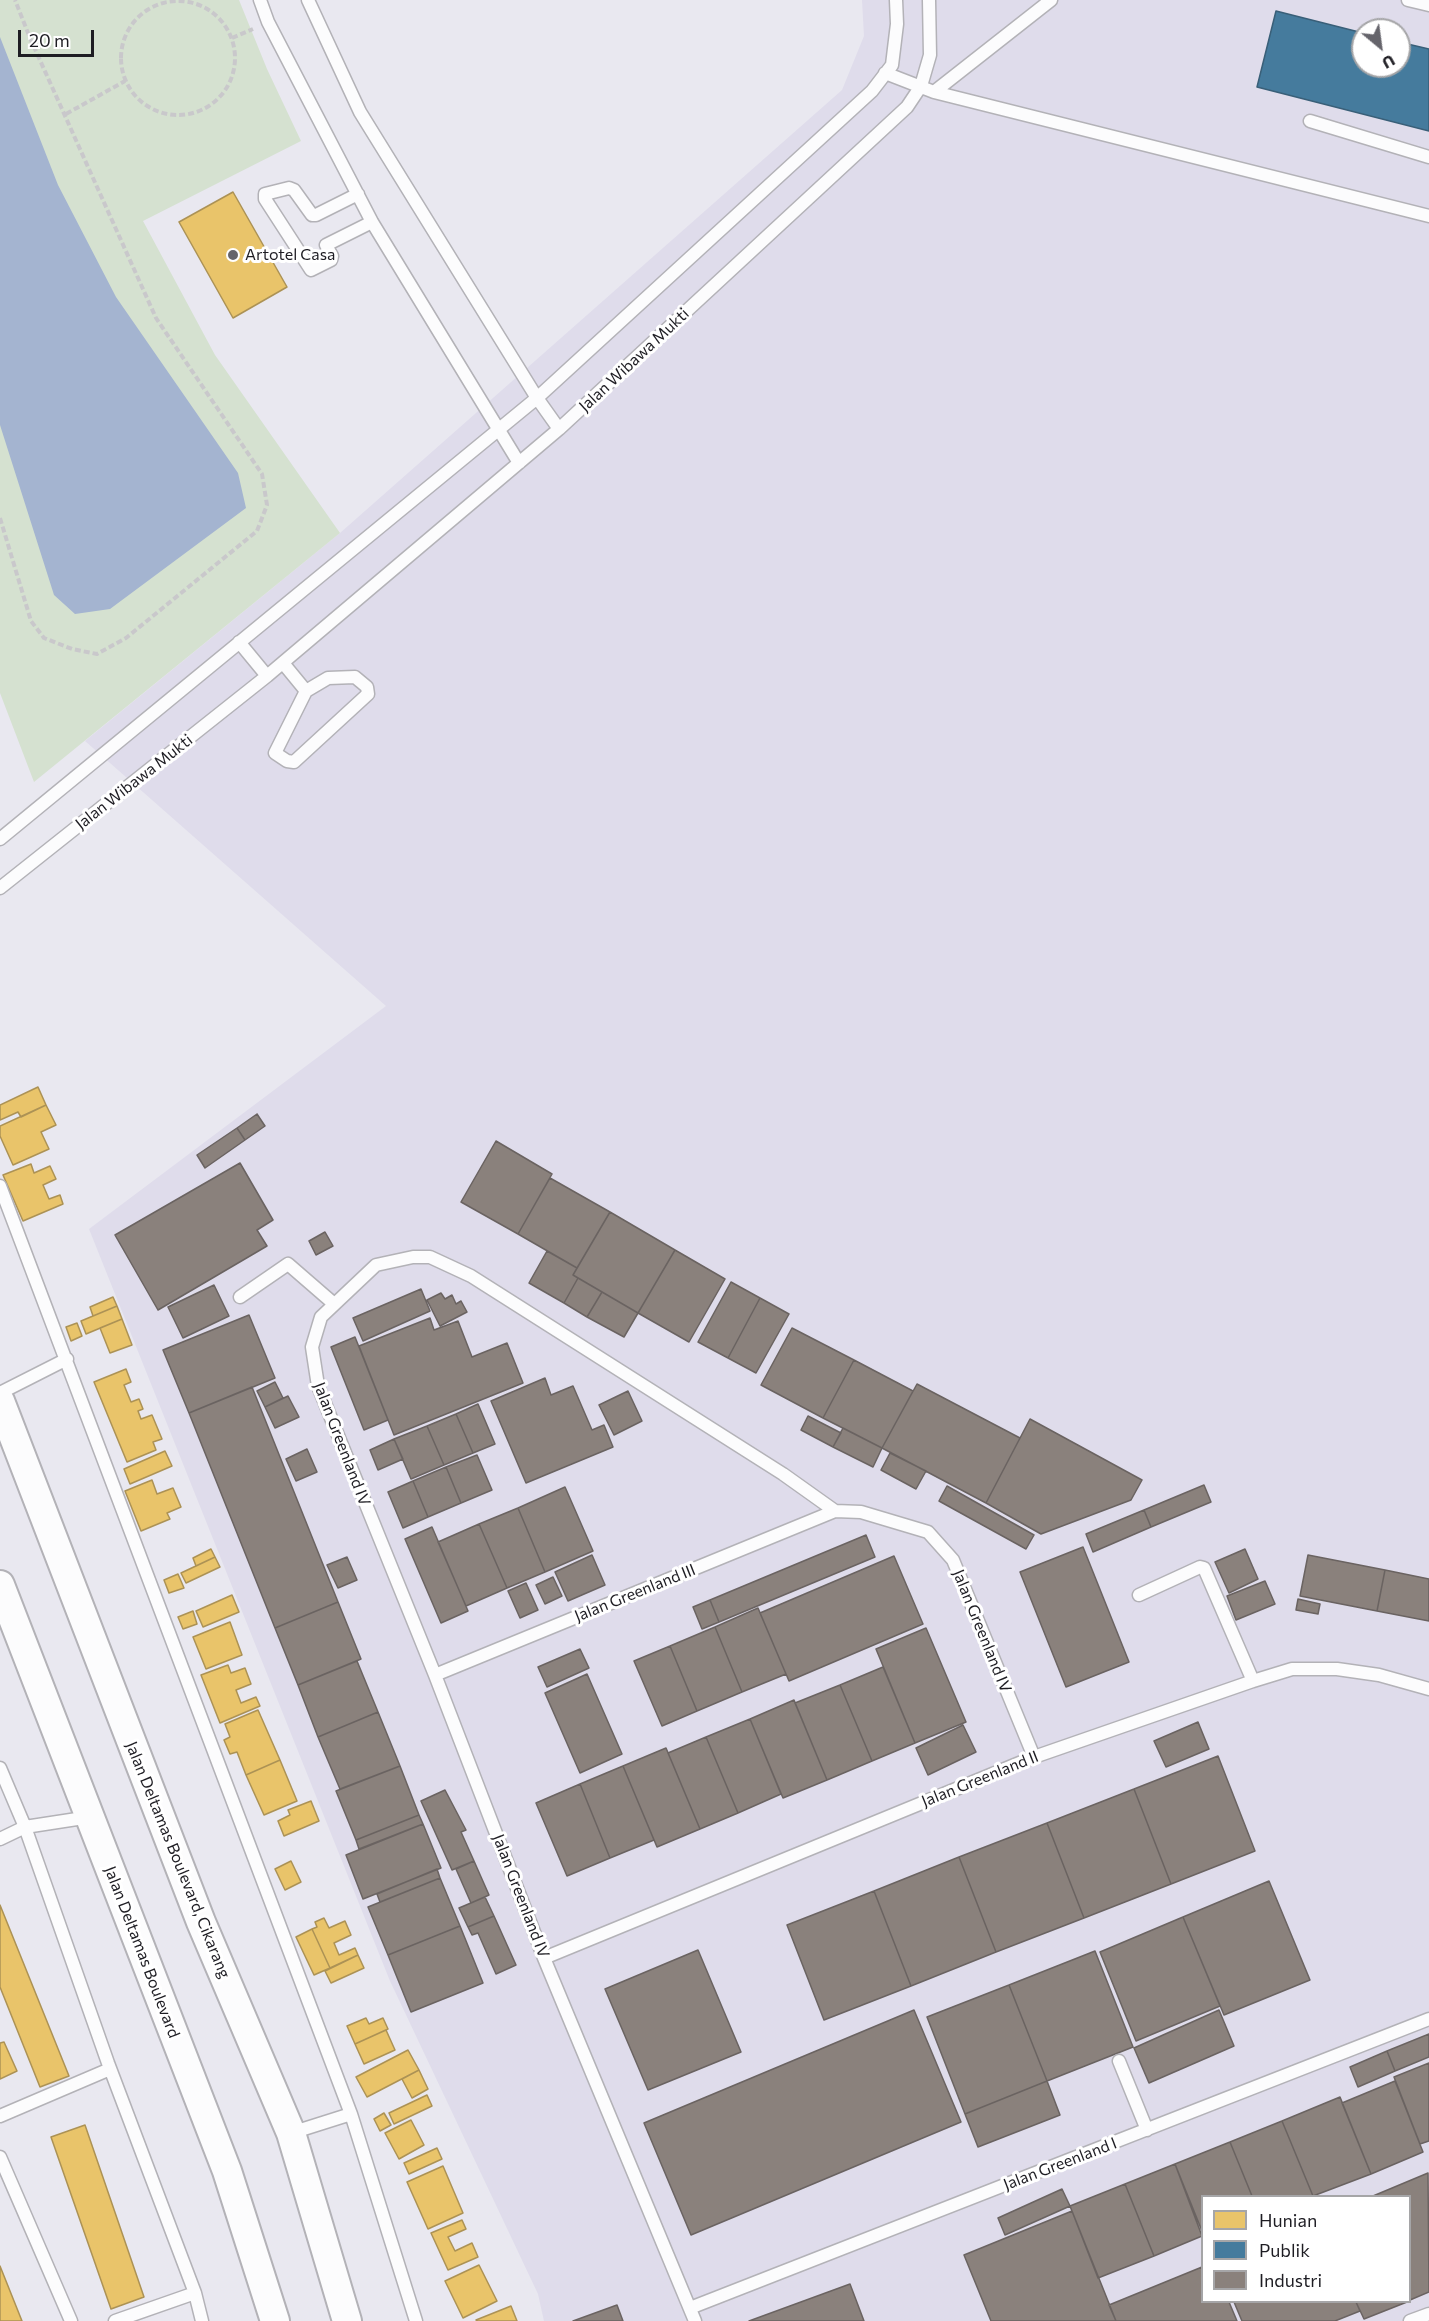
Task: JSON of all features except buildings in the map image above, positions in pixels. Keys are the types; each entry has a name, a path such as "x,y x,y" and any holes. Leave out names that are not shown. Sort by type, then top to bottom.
{"street":[{"name":"Jalan Deltamas Boulevard, Cikarang","path":"0,1401 201,1922 291,2133 347,2321"},
{"name":"Jalan Deltamas Boulevard","path":"0,1585 227,2171 275,2321"}],"lane":[{"path":"260,0 268,22 372,222 519,463"},
{"path":"308,0 360,112 537,398 559,429"},
{"path":"0,839 537,398 872,91 892,65 897,24 896,0"},
{"name":"Jalan Wibawa Mukti","path":"0,888 283,663 559,429 907,106 921,86 930,55 929,0"},
{"path":"934,92 1051,0"},
{"path":"1408,0 1429,5"},
{"path":"885,74 934,92 1429,216"},
{"path":"1310,121 1429,157"},
{"path":"358,194 316,216 312,215 294,190 289,188 265,194 265,199 311,270 331,260 332,256 326,245 372,222"},
{"path":"239,642 267,676"},
{"path":"283,663 306,691"},
{"path":"355,677 367,687 368,694 294,762 287,761 275,753 306,691 328,678 355,677"},
{"path":"0,1186 351,2114 416,2321"},
{"name":"Jalan Greenland IV","path":"695,2321 544,1958 314,1371 312,1347 317,1324 333,1303 376,1265 413,1257 430,1257 471,1276 783,1474 835,1511 861,1512 928,1532 953,1560 1034,1757"},
{"path":"240,1297 288,1264 333,1303"},
{"path":"0,1393 67,1359"},
{"name":"Jalan Greenland III","path":"435,1675 835,1511"},
{"path":"1139,1595 1200,1567 1204,1568 1253,1681"},
{"name":"Jalan Greenland II","path":"544,1958 1034,1757 1292,1669 1337,1669 1379,1675 1429,1689"},
{"path":"0,1768 25,1827 110,2069 195,2293 202,2321"},
{"path":"0,1839 25,1827 90,1816"},
{"name":"Jalan Greenland I","path":"690,2308 1429,2019"},
{"path":"1119,2061 1147,2130"},
{"path":"0,2116 110,2069"},
{"path":"291,2133 351,2114"},
{"path":"0,2157 71,2321"},
{"path":"115,2321 195,2293"},
{"path":"1410,2321 1429,2314"}],"path":[{"path":"0,518 31,621 44,638 97,654 126,638 257,531 267,505 262,474 156,318 15,0"},
{"path":"179,0 201,5 220,18 232,38 236,59 230,81 218,99 200,111 177,116 156,111 137,99 125,81 120,59 124,36 137,17 156,4 179,0"},
{"path":"66,114 125,81"}],"shaded area":[{"path":"862,0 1429,0 1429,2321 544,2321 538,2294 390,1981 89,1229 386,1006 85,741 340,533 842,90 864,36"}],"green space":[{"path":"0,0 239,0 267,69 301,141 143,221 215,355 340,533 34,782 0,693"}],"water":[{"path":"0,37 58,185 116,297 238,473 246,508 110,609 75,614 54,595 0,425"}],"place":[{"name":"Artotel Casa","path":"233,255"}]}
